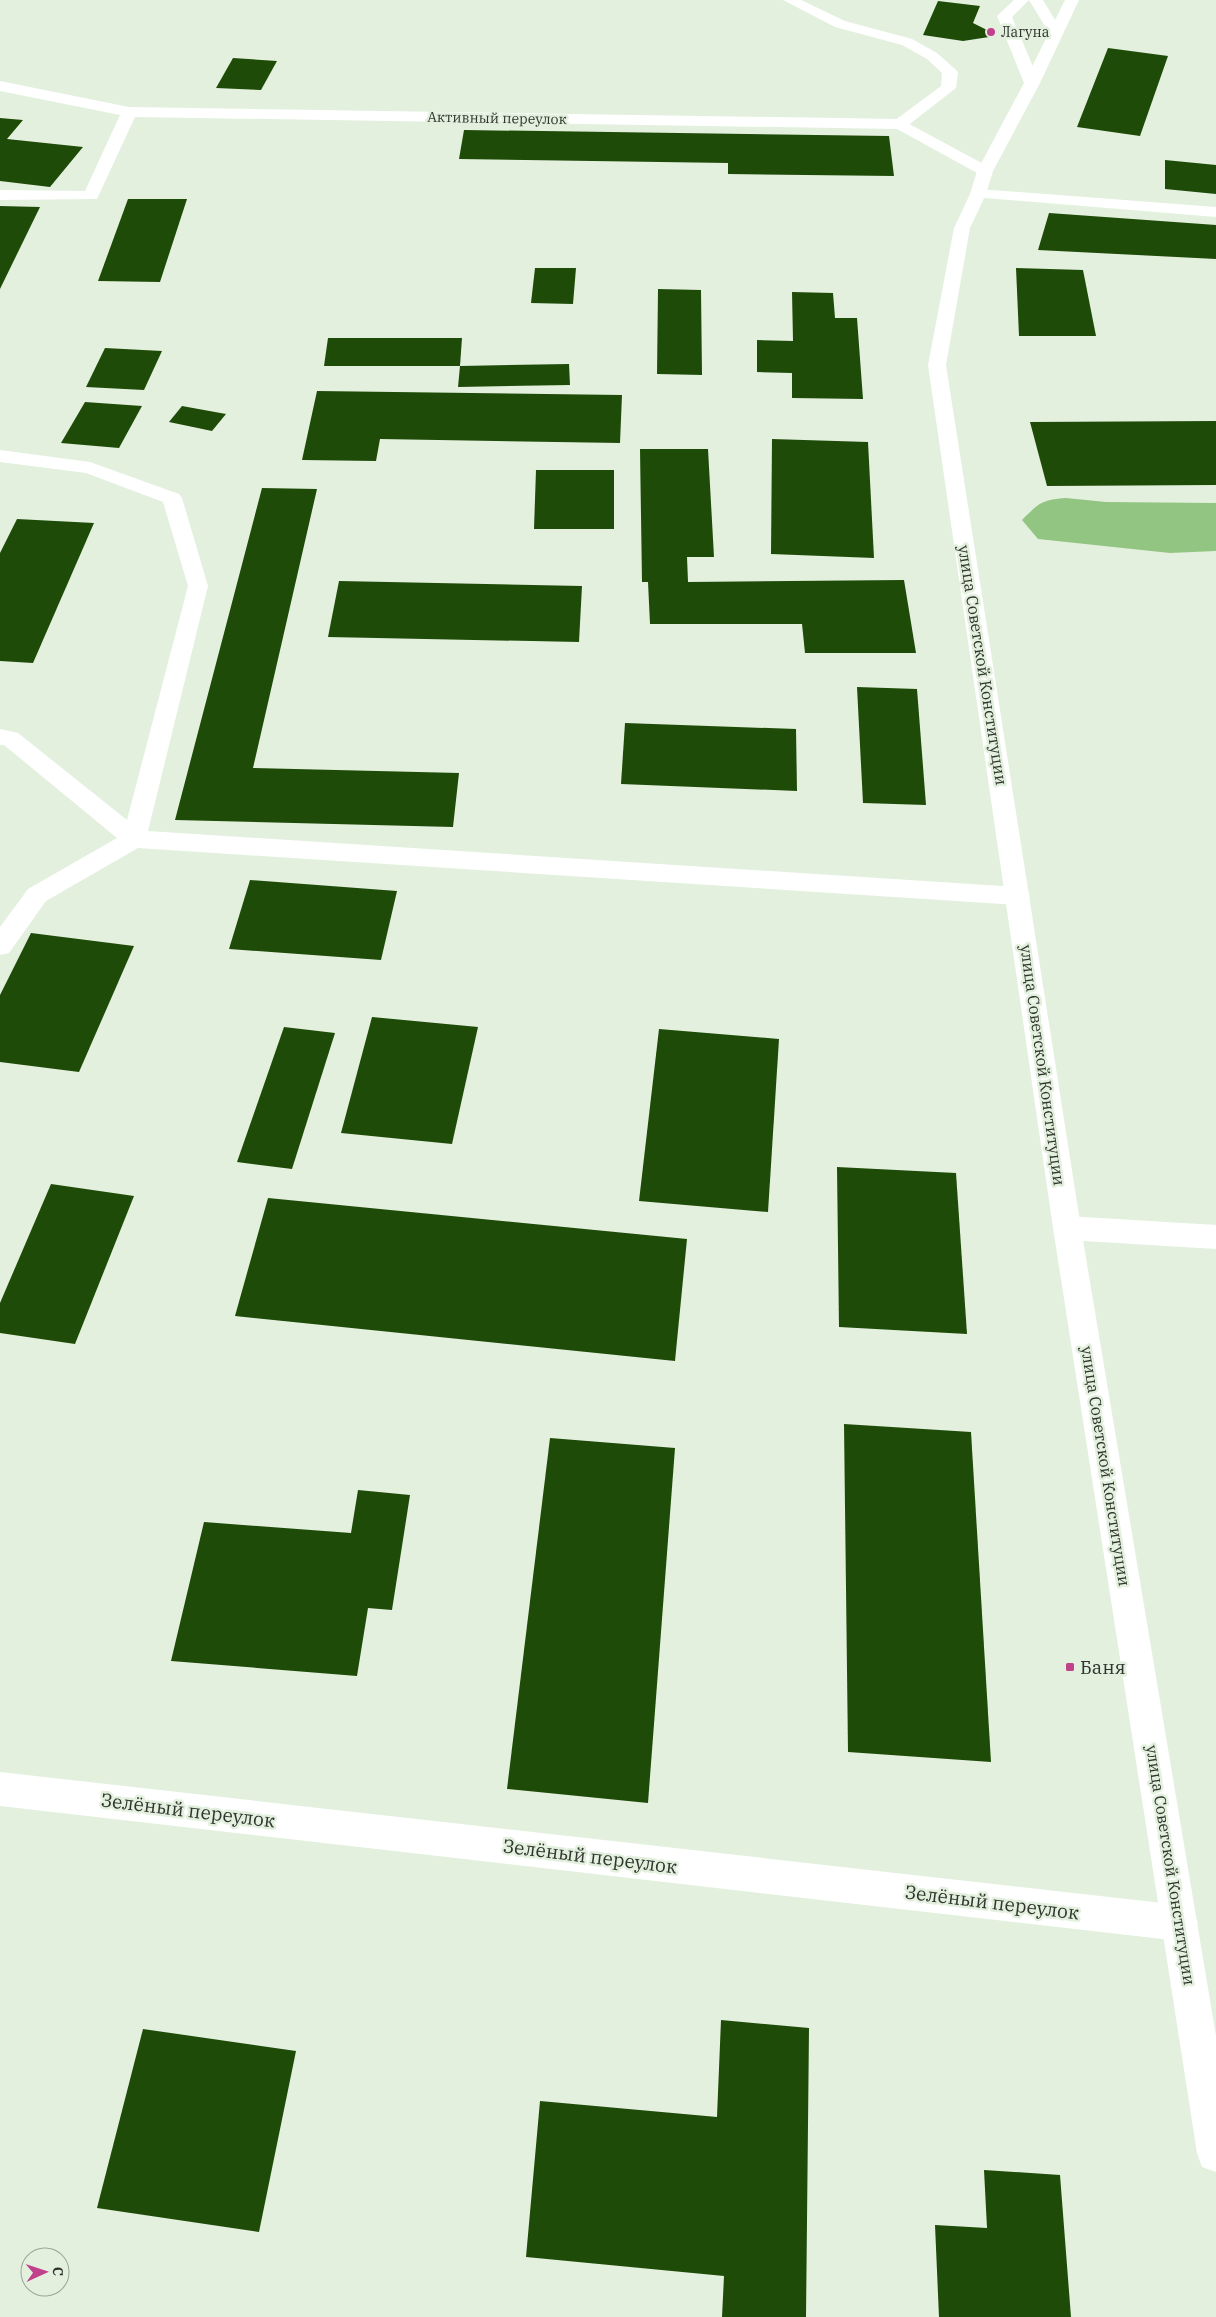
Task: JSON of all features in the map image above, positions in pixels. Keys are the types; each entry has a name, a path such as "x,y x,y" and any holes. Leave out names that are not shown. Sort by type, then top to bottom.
{"street":[{"path":"790,0 840,24 907,42 932,56 950,72 948,88 900,124"},
{"path":"1022,0 1004,16 1032,83"},
{"path":"1036,0 1056,33"},
{"name":"улица Советской Конституции","path":"1072,0 981,182 962,228 937,365 1067,1228 1216,2153"},
{"name":"Активный переулок","path":"0,86 129,112 900,124 981,182"},
{"path":"0,195 91,196 129,112"},
{"path":"981,182 1216,212"},
{"path":"0,456 90,468 172,498 198,586 134,840"},
{"path":"0,737 10,738 134,840"},
{"path":"0,946 37,894 134,840 1018,896"},
{"path":"1067,1228 1216,1237"},
{"name":"Зелёный переулок","path":"0,1789 1180,1923"}],"green space":[{"path":"1066,498 1106,502 1216,503 1216,551 1170,553 1038,539 1022,520 1041,503"}],"building":[{"path":"938,1 980,6 973,23 991,32 989,37 963,41 923,35"},
{"path":"1108,48 1168,56 1140,136 1077,127"},
{"path":"233,58 277,61 261,90 216,88"},
{"path":"0,118 23,120 7,139 83,147 50,187 0,181"},
{"path":"464,130 889,136 894,176 728,174 728,163 459,159"},
{"path":"1165,160 1216,165 1216,194 1165,189"},
{"path":"128,199 187,199 160,282 98,281"},
{"path":"0,206 40,207 0,289"},
{"path":"1049,213 1216,225 1216,259 1038,250"},
{"path":"535,268 576,268 573,304 531,303"},
{"path":"1016,268 1083,270 1096,336 1019,336"},
{"path":"658,289 701,290 702,375 657,374"},
{"path":"792,292 833,293 835,318 857,318 863,399 792,398 792,373 757,372 757,340 793,341"},
{"path":"328,338 462,338 460,366 324,366"},
{"path":"105,348 162,351 144,390 86,387"},
{"path":"569,364 570,385 458,387 460,366"},
{"path":"317,391 622,395 620,443 380,439 376,461 302,460"},
{"path":"85,402 142,406 119,448 61,443"},
{"path":"182,406 226,414 212,431 169,422"},
{"path":"1216,421 1216,485 1047,486 1030,422"},
{"path":"772,439 868,442 874,558 771,554"},
{"path":"640,449 708,449 714,557 687,557 688,582 904,580 916,653 805,653 802,624 650,624 648,582 642,582"},
{"path":"536,470 614,470 614,529 534,529"},
{"path":"262,488 317,489 253,768 459,773 453,827 175,820"},
{"path":"17,519 94,523 33,663 0,661 0,553"},
{"path":"339,581 582,586 579,642 328,637"},
{"path":"857,687 917,689 926,805 863,803"},
{"path":"625,723 796,729 797,791 621,784"},
{"path":"250,880 397,891 381,960 229,949"},
{"path":"31,933 134,946 79,1072 0,1062 0,995"},
{"path":"372,1017 478,1027 452,1144 341,1133"},
{"path":"284,1027 335,1033 292,1169 237,1162"},
{"path":"659,1029 779,1039 768,1212 639,1201"},
{"path":"837,1167 956,1173 967,1334 839,1327"},
{"path":"51,1184 134,1196 75,1344 0,1333 0,1303"},
{"path":"268,1198 687,1239 675,1361 235,1316"},
{"path":"844,1424 971,1432 991,1762 848,1752"},
{"path":"550,1438 675,1448 648,1803 507,1789"},
{"path":"358,1490 410,1495 392,1610 368,1608 357,1676 171,1661 204,1522 351,1533"},
{"path":"721,2020 809,2028 806,2317 722,2317 724,2276 526,2257 540,2101 717,2117"},
{"path":"143,2029 296,2051 259,2232 97,2208"},
{"path":"984,2170 1060,2175 1071,2317 939,2317 935,2225 987,2228"}],"place":[{"name":"Лагуна","path":"991,32"},
{"name":"Баня","path":"1070,1667"}]}
